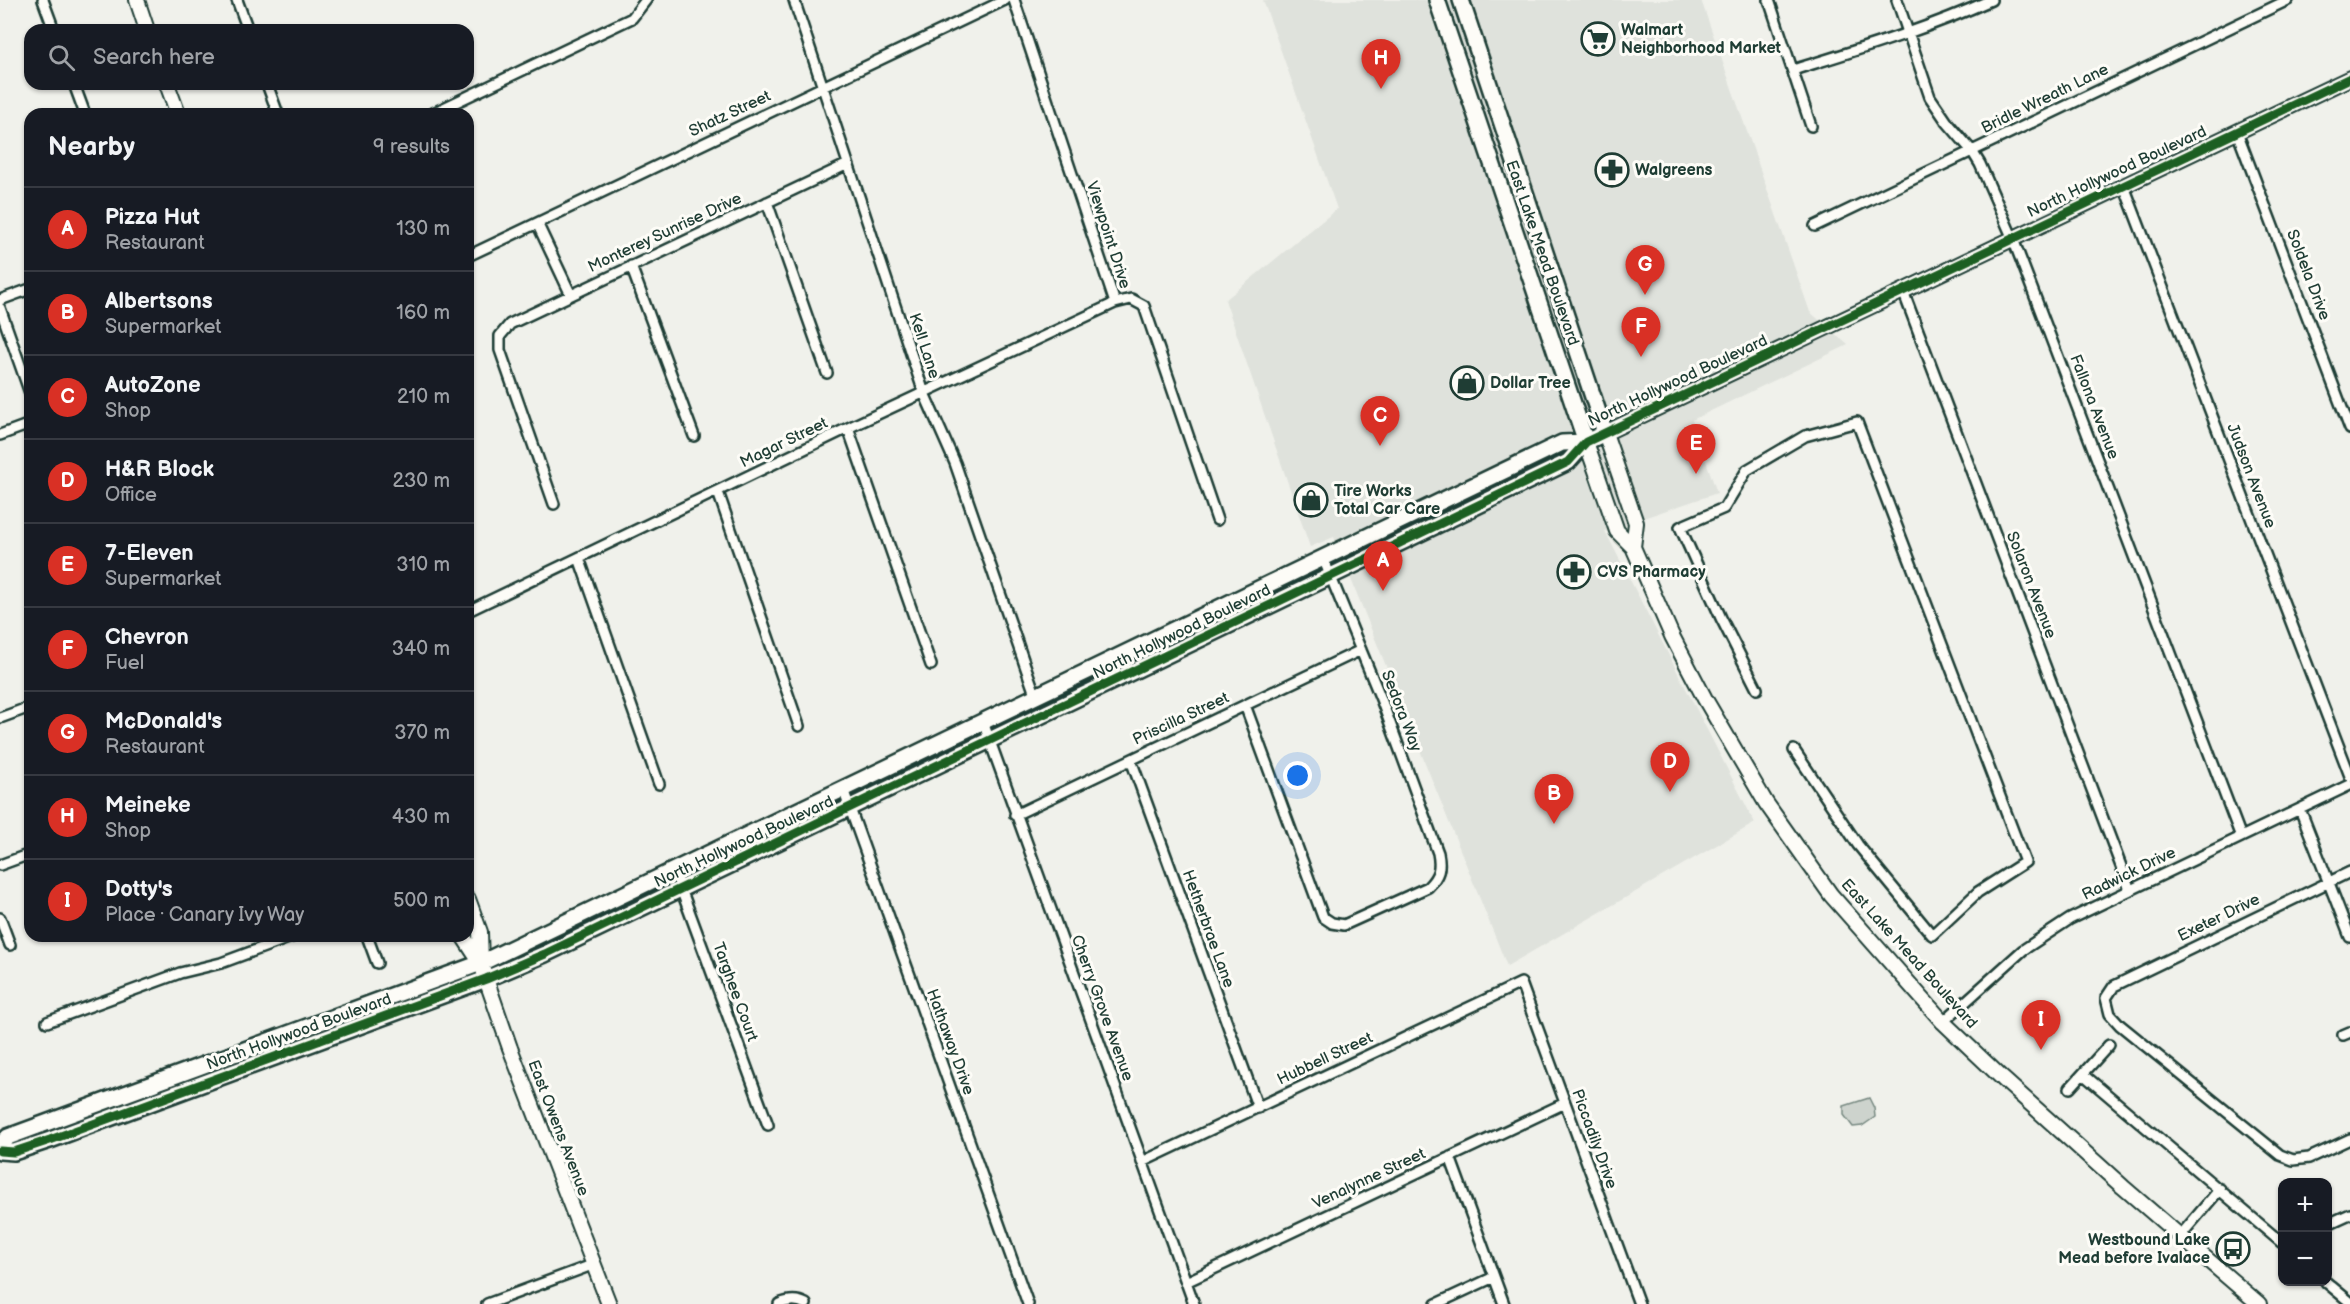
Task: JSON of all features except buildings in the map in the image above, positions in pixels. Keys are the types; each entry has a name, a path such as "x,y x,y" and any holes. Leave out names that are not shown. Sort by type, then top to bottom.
{"main road":[{"path":"136,0 145,24"},
{"name":"East Lake Mead Boulevard","path":"1437,0 1617,531 1633,547 1655,601 1698,688 1766,803 1831,896 1943,1022 2011,1087 2259,1304"},
{"name":"East Lake Mead Boulevard","path":"1461,0 1636,523 1633,547"},
{"path":"1457,59 1466,62 1482,92 1493,97"},
{"name":"North Hollywood Boulevard","path":"0,1150 14,1152 50,1140 486,979 545,954 1571,461 1587,442 1605,433 2350,79"},
{"path":"169,90 176,108"},
{"path":"1493,166 1504,174 1525,229 1543,245"},
{"name":"North Hollywood Boulevard","path":"0,1146 8,1137 481,963 1562,443 1587,442"},
{"path":"1438,502 1447,520"},
{"name":"East Owens Avenue","path":"474,916 480,932 481,963 486,979 609,1304"},
{"name":"East Owens Avenue","path":"467,942 481,963"}],"street":[{"path":"44,0 52,24"},
{"path":"237,0 246,24"},
{"name":"Kell Lane","path":"794,0 924,393 955,463 1036,697"},
{"name":"Shatz Street","path":"474,253 1005,0"},
{"name":"Viewpoint Drive","path":"1014,0 1114,303 1131,299 1144,306 1217,520"},
{"path":"1769,0 1811,126"},
{"name":"Fallona Avenue","path":"1897,0 1930,97 1947,123 1972,151 1980,164 2013,238 2241,837"},
{"path":"1793,70 1908,34 1991,0"},
{"name":"Bridle Wreath Lane","path":"1815,226 2288,0"},
{"path":"444,108 632,18 646,1"},
{"path":"76,90 83,108"},
{"path":"269,90 276,108"},
{"name":"Soldela Drive","path":"2237,132 2350,429"},
{"name":"Monterey Sunrise Drive","path":"554,504 500,350 500,336 510,324 848,164"},
{"name":"Judson Avenue","path":"2124,186 2350,776"},
{"path":"767,202 827,373"},
{"path":"537,223 571,295"},
{"path":"631,266 694,436"},
{"path":"0,300 24,291"},
{"name":"Solaron Avenue","path":"1903,291 2130,890"},
{"name":"Magar Street","path":"474,608 1114,303"},
{"path":"0,308 24,376"},
{"path":"1757,689 1721,618 1680,527 1724,508 1747,470 1805,436 1857,422 2025,862 1978,892 1932,935 1858,846 1794,750"},
{"path":"0,435 24,426"},
{"path":"848,428 931,665"},
{"path":"717,492 799,726"},
{"path":"579,558 659,784"},
{"name":"Sedora Way","path":"1245,705 1323,916 1332,923 1344,925 1428,887 1437,878 1441,866 1438,853 1381,699 1323,558"},
{"name":"Priscilla Street","path":"1015,815 1361,650"},
{"path":"0,718 24,709"},
{"name":"Cherry Grove Avenue","path":"983,722 1194,1304"},
{"name":"Hetherbrae Lane","path":"1131,760 1258,1108"},
{"name":"Radwick Drive","path":"1943,1022 2023,950 2070,919 2350,785"},
{"name":"Hathaway Drive","path":"843,789 1028,1304"},
{"path":"2300,809 2350,937"},
{"path":"0,865 24,856"},
{"name":"Targhee Court","path":"674,870 768,1125"},
{"name":"Exeter Drive","path":"2350,872 2114,986 2106,998 2110,1014 2120,1025 2280,1155 2293,1160 2310,1158 2350,1139"},
{"path":"0,918 10,945"},
{"path":"47,1022 180,973 221,963 278,942"},
{"path":"369,942 377,963"},
{"name":"Hubbell Street","path":"1142,1162 1521,984"},
{"name":"Piccadily Drive","path":"1521,984 1639,1304"},
{"path":"2070,1088 2109,1046"},
{"path":"2083,1074 2278,1239"},
{"name":"Venalynne Street","path":"1186,1282 1565,1103"},
{"path":"1450,1157 1504,1304"},
{"path":"2180,1236 2220,1189"},
{"path":"2332,1222 2350,1214"},
{"path":"487,1304 592,1264"},
{"path":"1436,1304 1494,1277"},
{"path":"2332,1286 2350,1302"},
{"path":"778,1304 786,1301 803,1302"}],"shaded area":[{"path":"1263,0 1701,0 1810,312 1848,345 1692,420 1717,493 1605,531 1755,823 1507,966 1334,537 1310,547 1225,300 1337,209"},
{"path":"1869,1098 1875,1117 1862,1126 1853,1127 1844,1115 1844,1106"}],"cycle path":[{"path":"0,1151 14,1152 50,1140 486,979 545,954 1568,462 1586,442 2350,78"}],"place":[{"name":"Walmart Neighborhood Market","path":"1598,39"},
{"name":"Meineke","path":"1381,89"},
{"name":"Walgreens","path":"1612,170"},
{"name":"McDonald's","path":"1645,295"},
{"name":"Chevron","path":"1641,357"},
{"name":"Dollar Tree","path":"1467,383"},
{"name":"AutoZone","path":"1380,446"},
{"name":"7-Eleven","path":"1696,474"},
{"name":"Tire Works Total Car Care","path":"1311,500"},
{"name":"CVS Pharmacy","path":"1574,572"},
{"name":"Pizza Hut","path":"1383,591"},
{"name":"H&R Block","path":"1670,792"},
{"name":"Albertsons","path":"1554,824"},
{"name":"Dotty's","path":"2041,1050"},
{"name":"Westbound Lake Mead before Ivalace","path":"2233,1249"}]}
